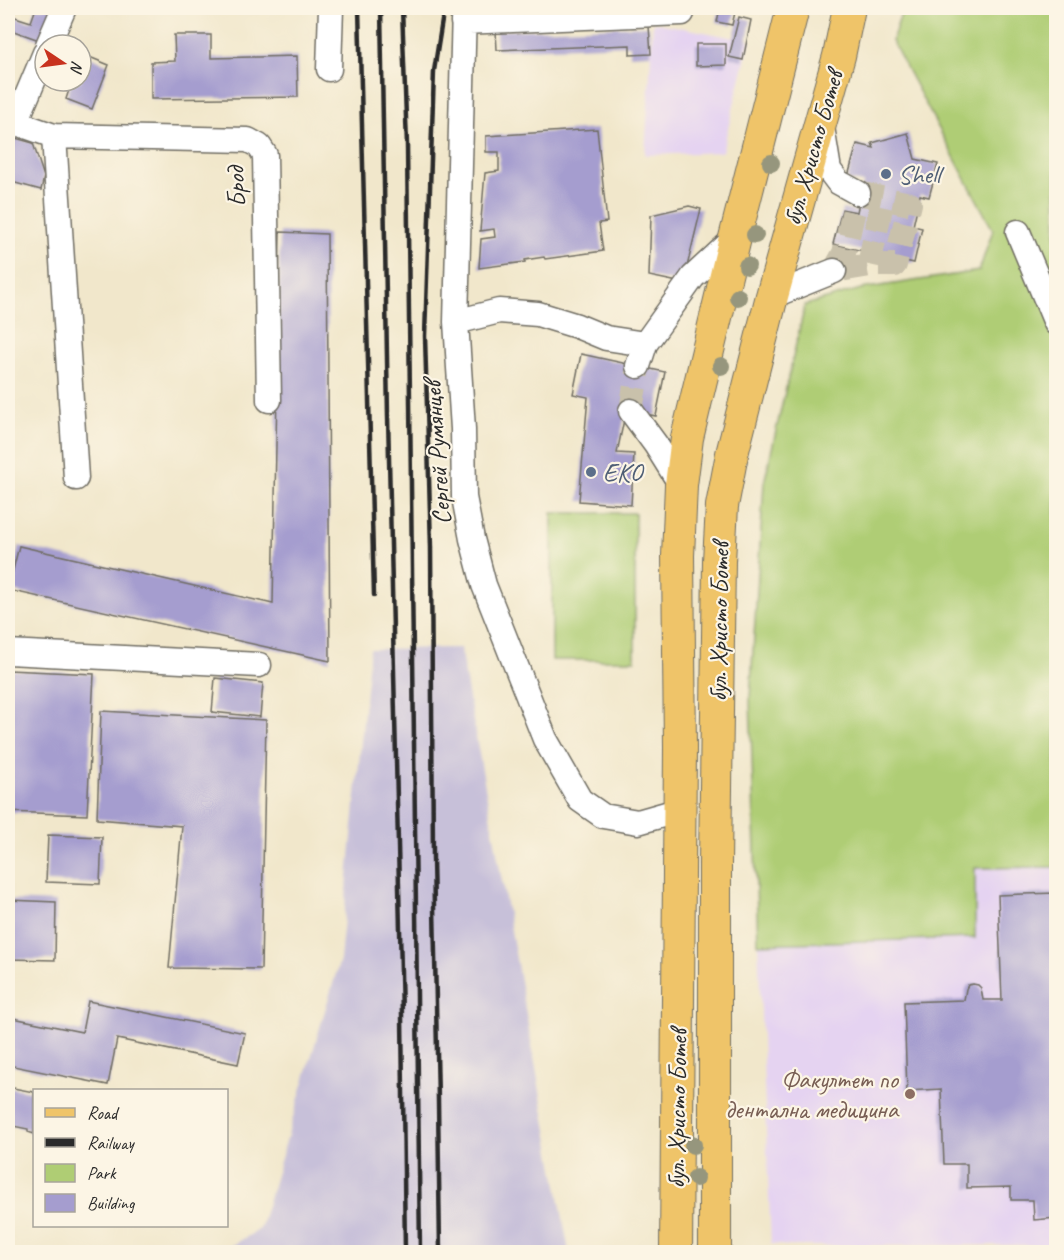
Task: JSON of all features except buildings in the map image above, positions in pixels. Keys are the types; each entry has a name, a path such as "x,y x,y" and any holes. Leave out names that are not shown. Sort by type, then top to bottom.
{"main road":[{"name":"бул. Христо Ботев","path":"676,1252 680,810 678,556 681,485 687,438 793,8"},
{"name":"бул. Христо Ботев","path":"715,1252 715,864 719,561 722,506 732,454 772,296 839,56 849,8"},
{"path":"839,56 856,8"}],"street":[{"path":"53,33 64,8"},
{"path":"329,69 331,8"},
{"path":"463,15 682,13"},
{"name":"Сергей Румянцев","path":"463,15 456,322 463,429 464,496 484,585 545,739 580,800 603,816 638,822 680,810"},
{"name":"Брод","path":"33,77 12,121 54,136 248,140 259,146 265,155 269,400"},
{"path":"821,120 829,170 838,182 858,193"},
{"path":"54,136 76,477"},
{"path":"1018,232 1056,323"},
{"path":"456,322 499,311 538,314 577,326 641,355 693,277 735,238"},
{"path":"772,296 834,271"},
{"path":"631,411 656,444 681,485"},
{"path":"8,652 259,665"}],"shaded area":[{"path":"653,22 750,41 722,152 645,155"},
{"path":"460,648 569,1252 221,1252 260,1229 340,960 370,649"},
{"name":"Факултет по дентална медицина","path":"1056,867 1056,1245 790,1246 771,1244 758,944 975,938 974,868"}],"green space":[{"path":"903,8 1056,8 1056,867 975,868 975,938 758,944 750,698 764,483 805,305 861,289 979,271 993,230 892,41"},
{"path":"552,513 635,513 635,660 552,660"}],"tunnel":[{"path":"858,193 910,204 895,265 869,265 834,271 844,253 858,193"},
{"path":"869,265 883,198"},
{"path":"631,411 638,366"}],"railway":[{"path":"359,8 374,595"},
{"path":"381,8 405,1252"},
{"path":"402,8 407,145 420,1252"},
{"path":"440,1252 433,858 431,548 425,336 434,71 444,8"}],"place":[{"name":"Shell","path":"886,174"},
{"name":"EKO","path":"591,472"},
{"name":"Факултет по дентална медицина","path":"910,1094"}]}
